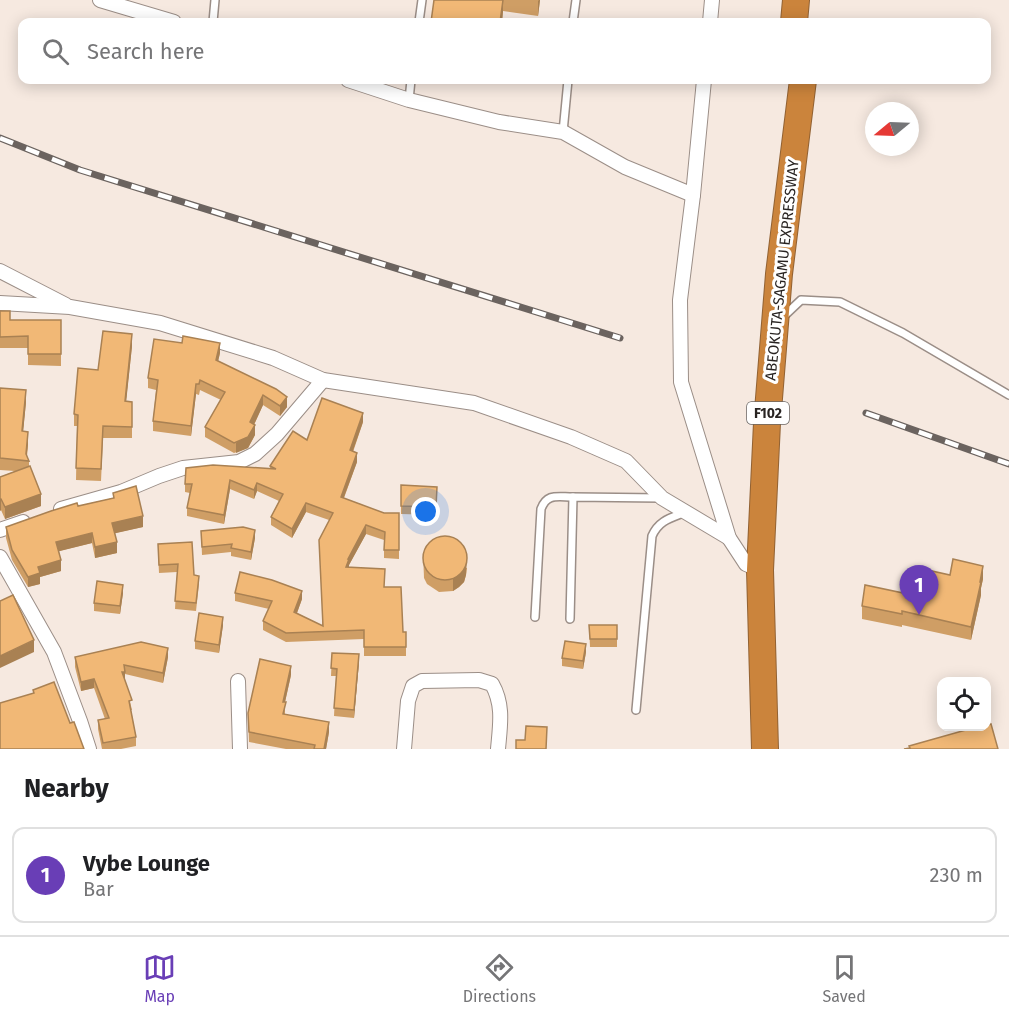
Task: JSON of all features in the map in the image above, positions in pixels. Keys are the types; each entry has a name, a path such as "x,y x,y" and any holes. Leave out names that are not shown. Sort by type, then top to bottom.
{"highway":[{"path":"794,18 796,0"},
{"path":"811,18 813,0"},
{"name":"ABEOKUTA-SAGAMU EXPRESSWAY","path":"765,749 749,466 763,273 787,84"},
{"name":"ABEOKUTA-SAGAMU EXPRESSWAY","path":"748,749 753,567 779,274 803,84"}],"street":[{"path":"100,0 161,18"},
{"path":"710,18 712,0"},
{"path":"360,84 409,100 499,122 563,132 625,167 693,195"},
{"path":"704,84 680,300 681,382 729,538"},
{"path":"0,271 70,307"},
{"path":"0,303 70,307 160,323 273,358 323,380 474,403 571,437 626,461 662,498 729,538 753,567"},
{"path":"0,530 43,514 121,492 183,468 239,462 255,454 277,434 323,380"},
{"path":"0,557 54,652 88,749"},
{"path":"404,749 408,701 413,686 422,681 479,680 492,684 499,695 501,711 498,749"},
{"path":"238,681 240,749"}],"lane":[{"path":"214,18 216,0"},
{"path":"420,18 422,0"},
{"path":"574,18 576,0"},
{"path":"409,100 411,84"},
{"path":"563,132 568,84"},
{"path":"773,351 783,316 801,300 840,302 903,333 1009,395"},
{"path":"536,617 541,509 544,501 550,497 662,498"},
{"path":"570,619 573,497"},
{"path":"636,710 652,536 656,527 662,522 686,512"}],"building":[{"path":"434,0 503,0 501,18 432,18"},
{"path":"0,311 10,311 10,320 61,320 61,354 28,354 28,336 0,337"},
{"path":"103,331 132,334 125,401 132,402 132,427 103,426 101,469 76,468 78,415 74,414 78,368 98,370"},
{"path":"183,336 220,343 216,360 276,389 287,397 280,406 263,395 250,422 255,425 248,437 234,443 205,427 225,392 200,380 199,384 196,384 191,426 153,421 158,380 148,378 154,339 182,343"},
{"path":"0,388 26,390 22,431 28,432 26,454 29,461 0,458"},
{"path":"322,398 363,413 350,450 357,453 341,497 384,513 399,513 399,550 384,550 385,532 366,525 346,567 385,569 384,587 401,587 406,647 364,647 364,630 286,633 263,621 272,601 235,593 240,572 302,591 294,612 323,626 319,540 333,513 306,503 292,529 271,517 283,494 257,483 254,490 230,480 224,515 187,508 192,484 185,484 186,468 213,465 276,469 270,466 293,431 307,440"},
{"path":"30,466 41,494 5,507 0,499 0,477"},
{"path":"401,485 437,487 436,507 401,506"},
{"path":"136,486 143,516 112,523 117,542 95,547 92,533 56,542 61,560 38,567 40,573 28,577 12,550 6,527 77,503 78,506 114,498 113,493"},
{"path":"243,527 255,530 251,552 231,548 232,544 202,547 201,531"},
{"path":"445,536 461,542 467,558 461,574 445,580 429,574 423,558 429,542"},
{"path":"192,542 194,575 199,576 196,603 175,601 178,564 159,565 158,544"},
{"path":"953,559 983,566 971,627 902,611 902,614 862,606 865,585 908,594 914,567 950,575"},
{"path":"97,581 123,585 120,606 94,603"},
{"path":"13,595 34,640 0,656 0,601"},
{"path":"199,613 223,617 219,645 195,641"},
{"path":"589,625 617,625 617,639 590,639"},
{"path":"565,641 586,644 583,661 562,658"},
{"path":"141,642 168,648 163,673 124,665 125,672 122,672 132,700 129,701 136,737 103,743 98,720 109,718 94,679 81,682 75,657"},
{"path":"332,653 359,654 354,710 334,708 337,669 331,668"},
{"path":"260,659 291,666 283,702 286,702 283,714 329,722 324,749 314,749 315,745 249,732 248,713"},
{"path":"54,682 70,723 74,722 84,749 0,749 0,703 34,693 33,690"},
{"path":"991,724 998,749 904,749 910,748 909,746 962,731 991,731"},
{"path":"526,726 547,727 546,749 516,749 516,740 525,740"}],"railway":[{"path":"0,138 80,170 620,338"},
{"path":"866,413 1009,464"}],"place":[{"name":"Vybe Lounge","path":"919,615"}]}
